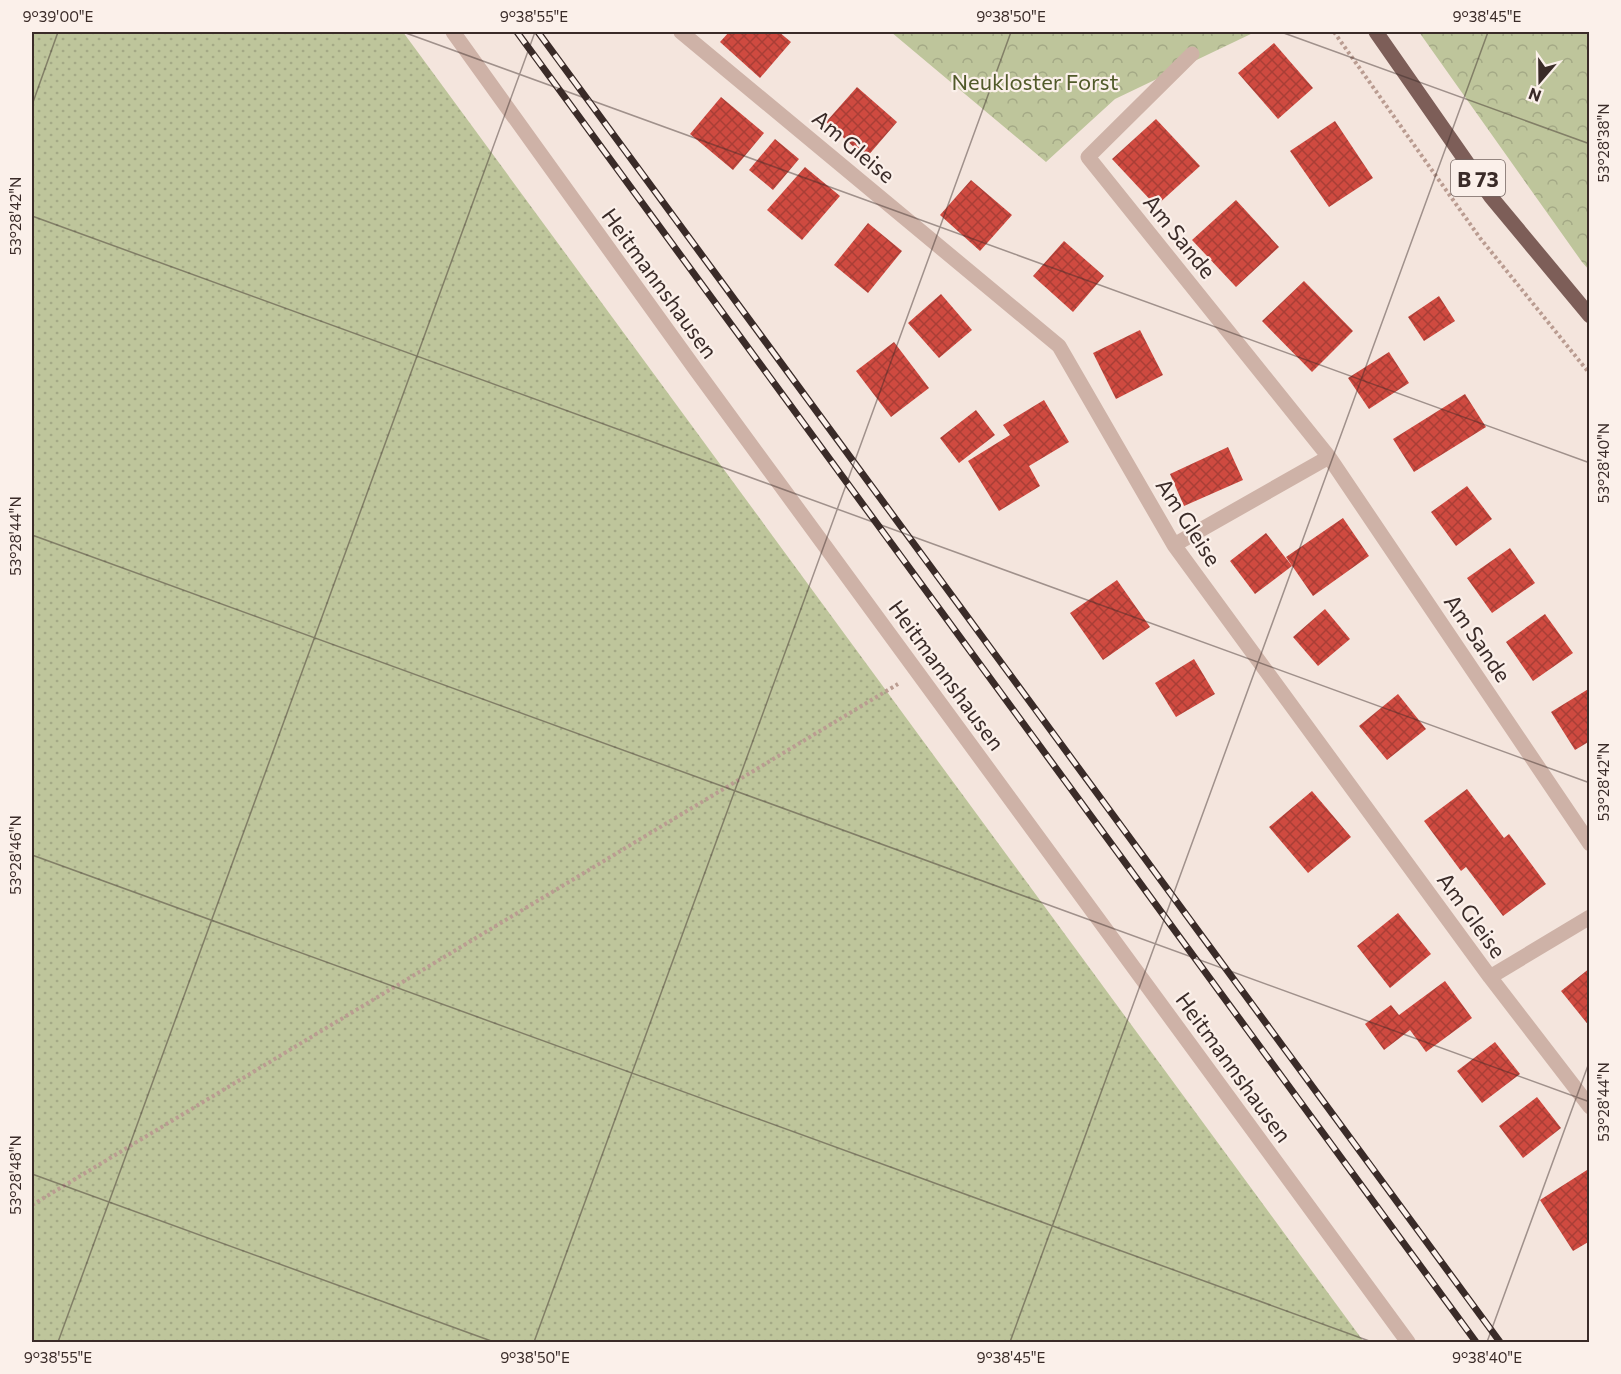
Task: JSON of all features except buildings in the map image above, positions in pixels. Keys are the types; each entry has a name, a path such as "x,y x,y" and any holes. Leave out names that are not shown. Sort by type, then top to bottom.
{"main road":[{"name":"B 73","path":"1376,32 1491,197 1590,316"}],"street":[{"name":"Heitmannshausen","path":"453,32 696,370 1408,1342"},
{"name":"Am Gleise","path":"681,32 1059,346 1174,545 1490,977 1590,1107"},
{"name":"Am Sande","path":"1192,54 1088,157 1329,457 1590,844"},
{"path":"1174,545 1329,457"},
{"path":"1490,977 1590,917"}],"path":[{"path":"1334,32 1480,238 1590,374"},
{"path":"32,1204 918,673"}],"green space":[{"path":"32,32 403,32 1364,1342 32,1342"},
{"name":"Neukloster Forst","path":"891,32 1255,32 1115,99 1046,162"},
{"path":"1419,32 1589,32 1589,270 1582,262"}],"railway":[{"path":"517,32 1476,1342"},
{"path":"538,32 1500,1342"}]}
